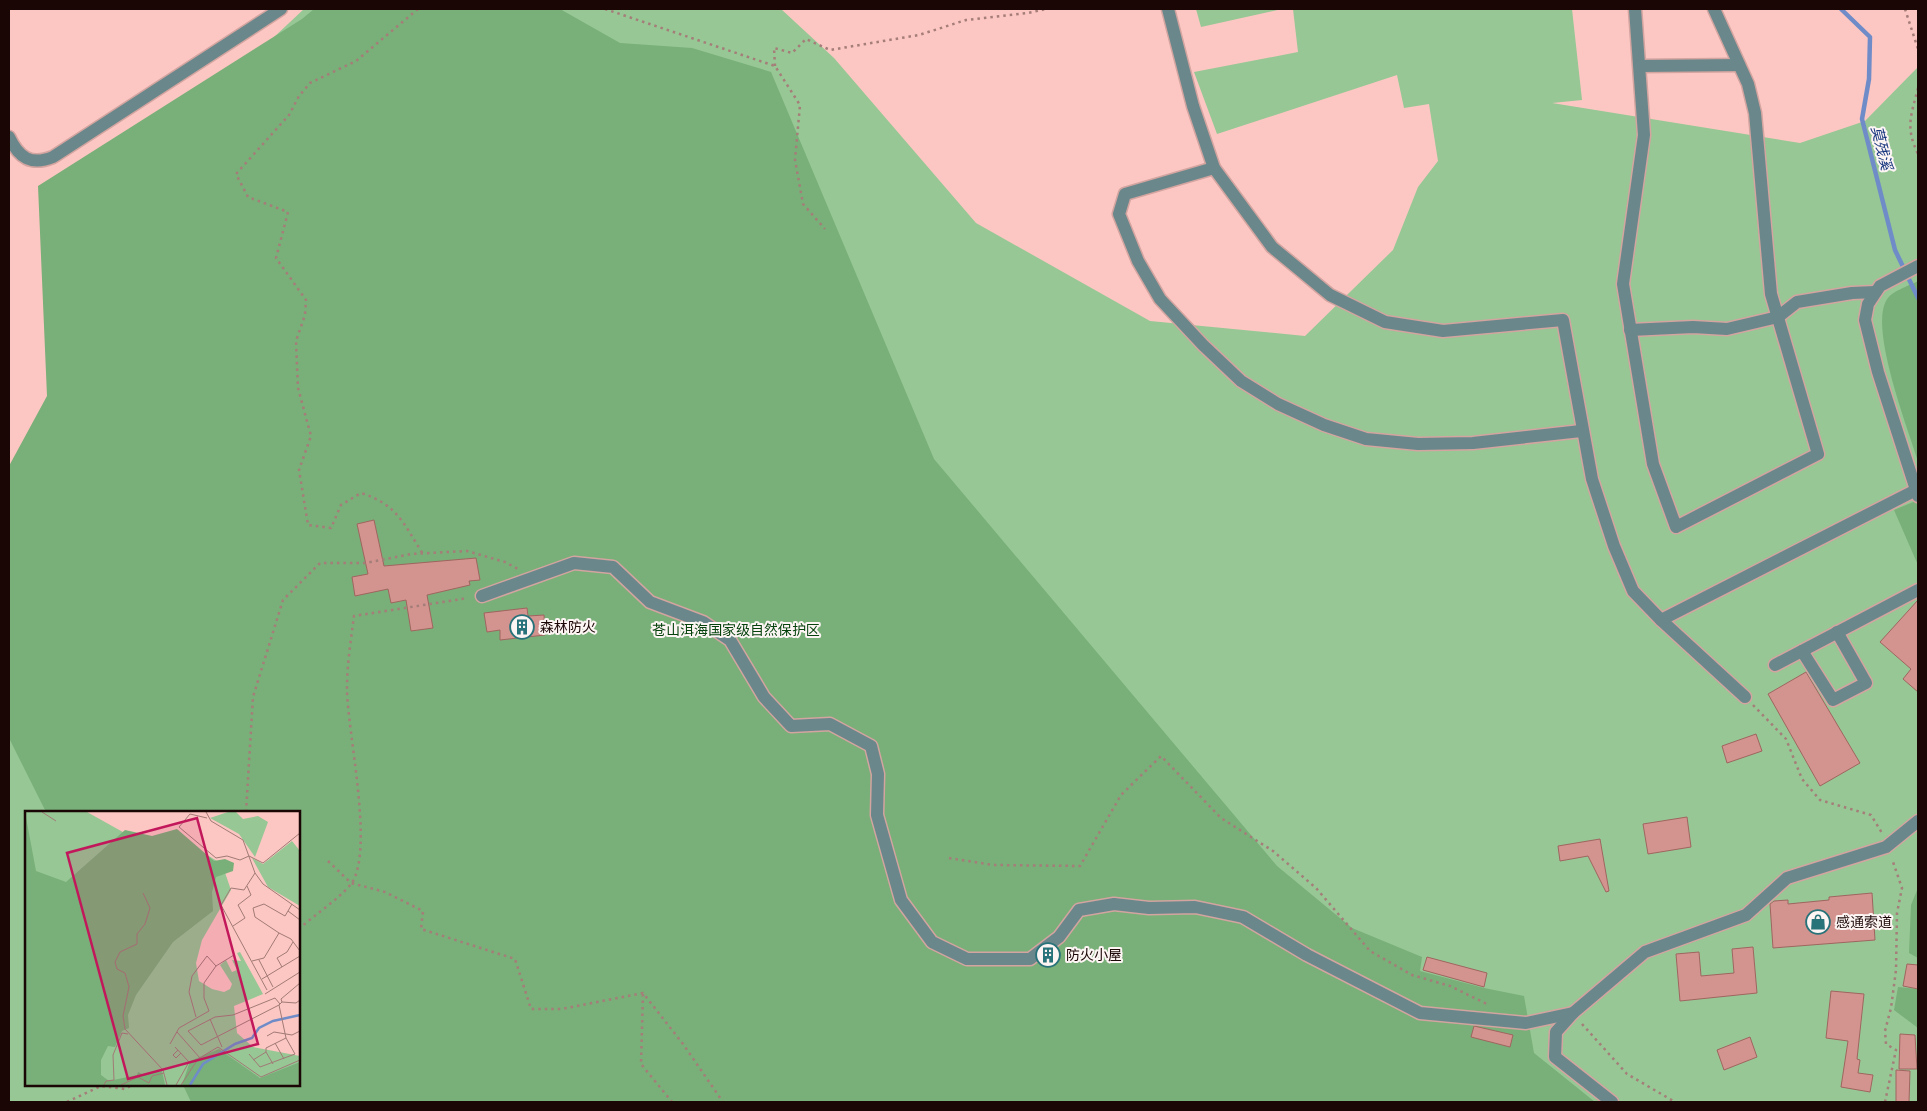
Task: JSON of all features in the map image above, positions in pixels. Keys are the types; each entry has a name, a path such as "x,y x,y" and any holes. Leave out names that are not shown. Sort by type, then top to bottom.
{"street":[{"path":"9,137 20,153 30,161 42,161 53,157 281,9"},
{"path":"1168,9 1193,106 1214,168 1272,247 1330,296 1385,322 1443,332 1563,320 1581,431 1592,479 1614,546 1633,591 1661,620 1745,697"},
{"path":"1635,9 1644,135 1623,284 1653,464 1676,527 1818,454 1772,294 1755,114 1748,84 1714,9"},
{"path":"1640,66 1739,65"},
{"path":"1214,168 1125,194 1120,214 1138,261 1160,299 1203,345 1242,381 1278,404 1324,425 1366,440 1418,444 1473,443 1581,431"},
{"path":"1630,330 1693,326 1727,329 1778,317 1797,302 1878,289 1918,266"},
{"path":"1661,620 1917,493 1868,332 1866,311 1878,289"},
{"path":"482,596 574,563 612,567 650,602 703,622 730,640 764,697 792,726 830,724 871,746 878,774 877,815 901,900 932,942 967,959 1030,959 1059,938 1079,910 1114,904 1149,908 1195,907 1243,916 1315,959 1420,1013 1526,1023 1573,1013"},
{"path":"1775,665 1918,590"},
{"path":"1802,651 1833,700 1866,683 1837,632"},
{"path":"1612,1102 1555,1057 1556,1032 1573,1013 1645,952 1746,915 1787,878 1886,847 1918,821"}],"path":[{"path":"418,9 412,16 356,61 310,83 299,96 289,115 236,174 248,197 288,212 276,258 306,300 305,315 296,341 298,388 311,436 299,470 308,525 331,528 341,506 361,493 378,498 395,510 423,554"},
{"path":"605,9 775,66"},
{"path":"825,229 803,204 795,160 800,105 775,66 774,48 792,53 806,39 830,50 919,35 966,20 1028,13 1046,9"},
{"path":"1905,9 1918,49"},
{"path":"1918,88 1908,125 1910,138 1918,154"},
{"path":"246,811 253,697 283,600 320,563 366,563 423,554 467,552 505,562 533,577"},
{"path":"300,928 351,883 358,865 361,811 353,758 347,688 354,616 482,596"},
{"path":"1745,697 1786,739 1802,779 1815,795 1826,803 1871,815 1882,832 1886,847 1898,871 1902,888 1897,913 1898,959 1891,1008 1884,1031 1886,1044 1896,1050 1885,1102"},
{"path":"949,858 993,865 1080,866 1121,795 1161,756 1221,818 1272,851 1316,888 1370,952 1412,975 1450,986 1492,1007"},
{"path":"328,861 351,883 386,892 423,910 421,929 515,959 531,1009 562,1009 643,993"},
{"path":"643,993 642,1064 672,1102"},
{"path":"643,993 683,1044 723,1102"},
{"path":"1573,1013 1626,1074 1675,1102"},
{"path":"67,1102 101,1086 125,1089 130,1086"}],"green space":[{"name":"苍山洱海国家级自然保护区","path":"304,9 781,9 834,58 976,223 1150,321 1305,336 1393,250 1418,187 1438,161 1429,104 1404,108 1397,75 1217,134 1194,72 1298,52 1293,9 1572,9 1582,100 1552,103 1800,143 1865,121 1918,67 1918,1102 9,1102 9,548 209,98"},
{"path":"314,9 560,9 620,43 692,48 771,72 934,459 1277,866 1352,928 1422,957 1420,971 1484,988 1524,996 1534,1053 1595,1102 191,1102 183,1086 300,1086 300,811 46,811 9,738 9,466 47,396 38,186 302,19"},
{"path":"1196,9 1282,9 1201,27"},
{"path":"1918,281 1918,461 1899,404 1886,356 1882,315 1888,297"},
{"path":"1918,500 1918,565 1894,510"},
{"path":"1918,888 1918,958 1909,953 1911,905"},
{"path":"1898,987 1918,989 1918,1028 1894,1010"}],"building":[{"path":"374,520 384,566 476,558 480,580 469,581 470,585 427,595 433,628 411,631 406,600 391,603 388,589 355,596 352,577 368,574 357,524"},
{"path":"1918,600 1918,692 1903,679 1911,669 1880,642"},
{"name":"森林防火","path":"527,608 528,616 544,615 545,635 500,640 500,630 487,632 484,613"},
{"path":"1806,672 1860,763 1820,786 1768,694"},
{"path":"1756,734 1762,751 1727,763 1722,746"},
{"path":"1687,817 1691,847 1648,854 1643,824"},
{"path":"1600,839 1609,891 1606,892 1588,856 1560,861 1558,846"},
{"path":"1872,893 1875,940 1773,948 1770,904 1774,901 1788,900 1788,904 1829,900 1829,897"},
{"path":"1753,947 1757,993 1680,1001 1676,954 1699,952 1701,976 1734,973 1732,949"},
{"path":"1427,957 1487,973 1484,987 1423,970"},
{"path":"1907,964 1918,965 1918,989 1903,986"},
{"path":"1831,991 1864,994 1857,1059 1860,1060 1858,1073 1873,1075 1870,1092 1841,1087 1848,1041 1826,1038"},
{"path":"1474,1026 1513,1035 1510,1047 1471,1037"},
{"path":"1900,1034 1915,1035 1917,1069 1899,1069"},
{"path":"1750,1037 1757,1057 1724,1070 1717,1050"},
{"path":"1896,1070 1910,1071 1909,1102 1896,1102"}],"waterway":[{"name":"莫残溪","path":"1841,9 1870,37 1869,79 1862,119 1895,250 1918,298"}],"place":[{"name":"森林防火","path":"522,627"},
{"name":"感通索道","path":"1818,922"},
{"name":"防火小屋","path":"1048,955"}]}
